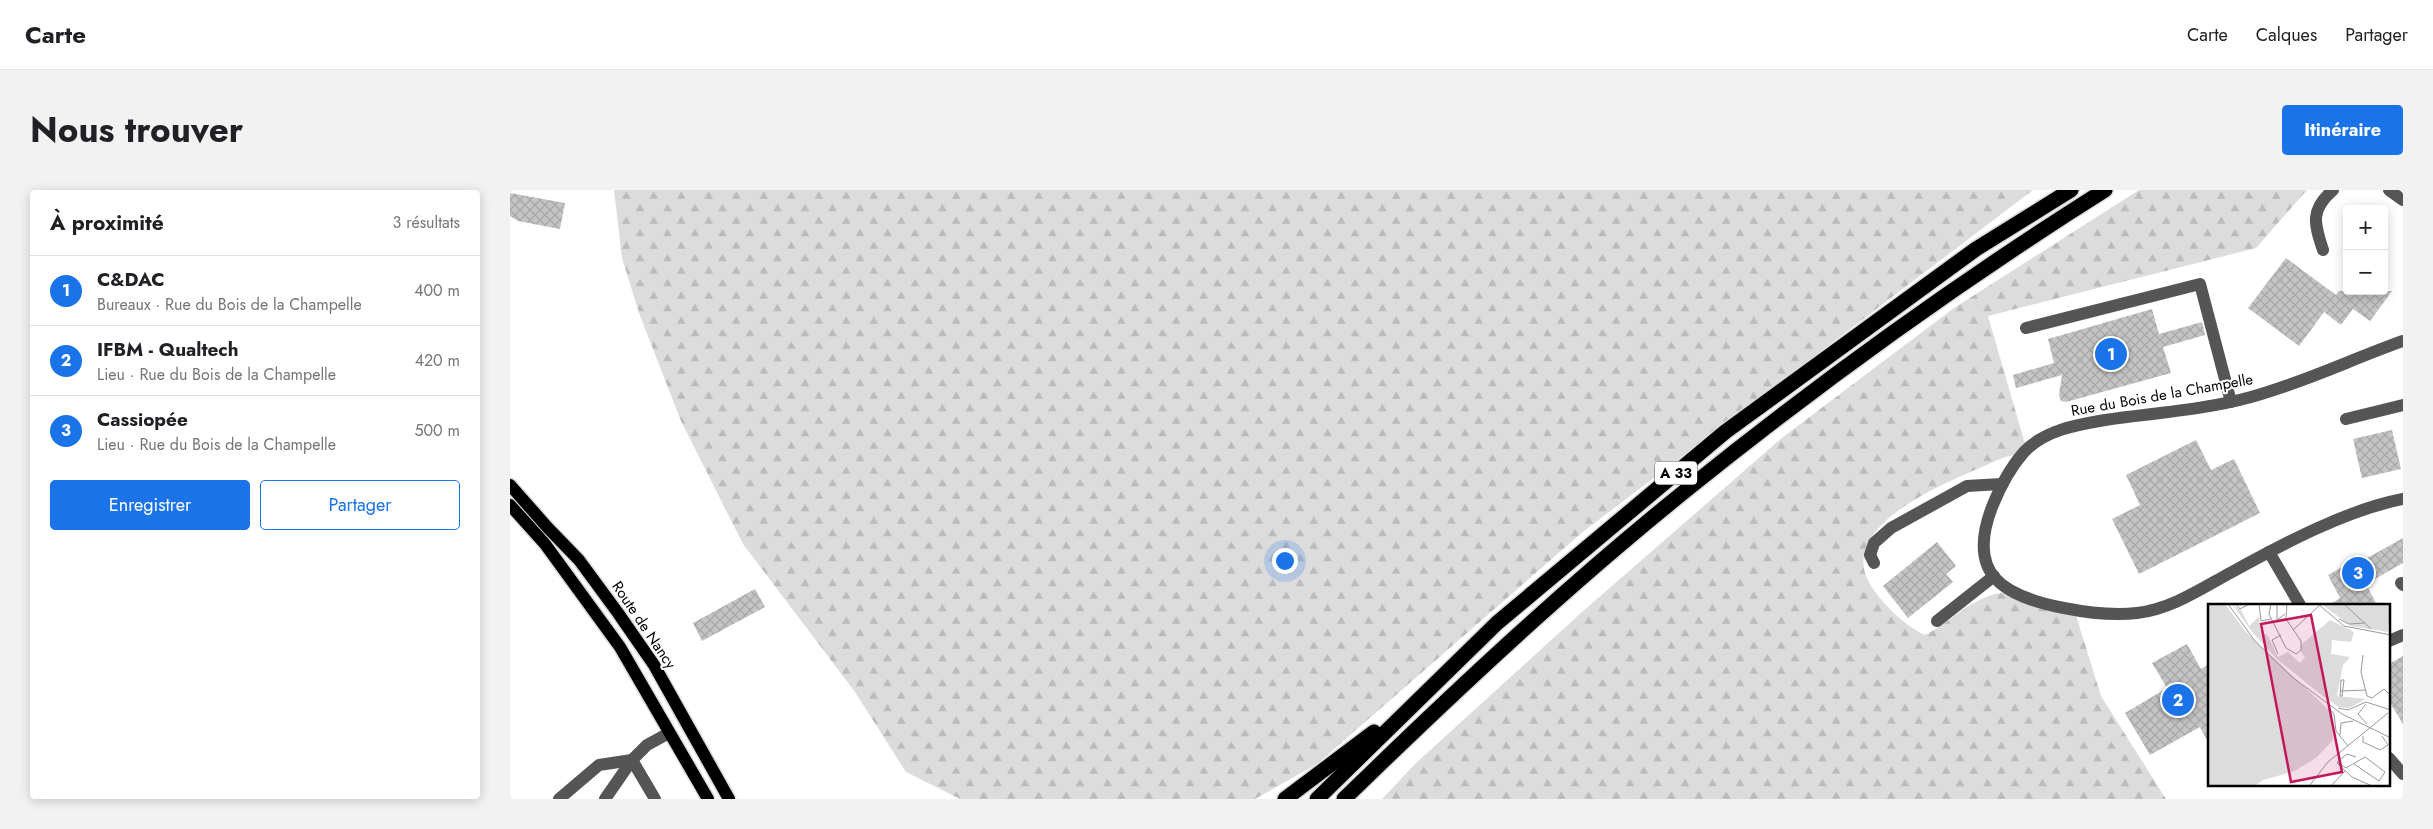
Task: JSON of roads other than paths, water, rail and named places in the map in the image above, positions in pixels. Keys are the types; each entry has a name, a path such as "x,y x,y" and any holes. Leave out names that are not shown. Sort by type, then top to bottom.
{"highway":[{"name":"A 33","path":"1317,799 1498,623 1725,432 1976,249 2070,190"},
{"name":"A 33","path":"1344,799 1510,642 1689,488 1901,328 1989,266 2105,190"},
{"path":"1285,799 1412,705"}],"main road":[{"name":"Route de Nancy","path":"510,485 579,560 623,620 654,665 729,799"},
{"path":"510,505 545,544 620,647 708,799"}],"street":[{"path":"2323,250 2315,227 2316,214 2320,203 2334,190"},
{"path":"2389,190 2403,200"},
{"path":"2026,328 2200,284 2231,402"},
{"name":"Rue du Bois de la Champelle","path":"2403,341 2362,355 2310,378 2231,402 2068,427 2047,436 2032,445 2001,484 1982,538 1984,558 1994,576 2007,590 2027,600 2090,613 2122,615 2141,613 2176,603 2269,552 2329,522 2403,499"},
{"path":"2346,419 2403,405"},
{"path":"1874,563 1870,555 1874,543 1891,528 1967,486 2001,484"},
{"path":"2269,552 2299,604"},
{"path":"1937,621 1994,576"},
{"path":"2390,641 2403,635"},
{"path":"605,799 632,760 648,745 669,733"},
{"path":"2390,759 2403,774"},
{"path":"559,799 599,765 632,760"},
{"path":"632,760 655,799"}],"place":[{"name":"C&DAC","path":"2111,354"},
{"name":"Cassiopée","path":"2358,573"},
{"name":"IFBM - Qualtech","path":"2178,700"}]}
